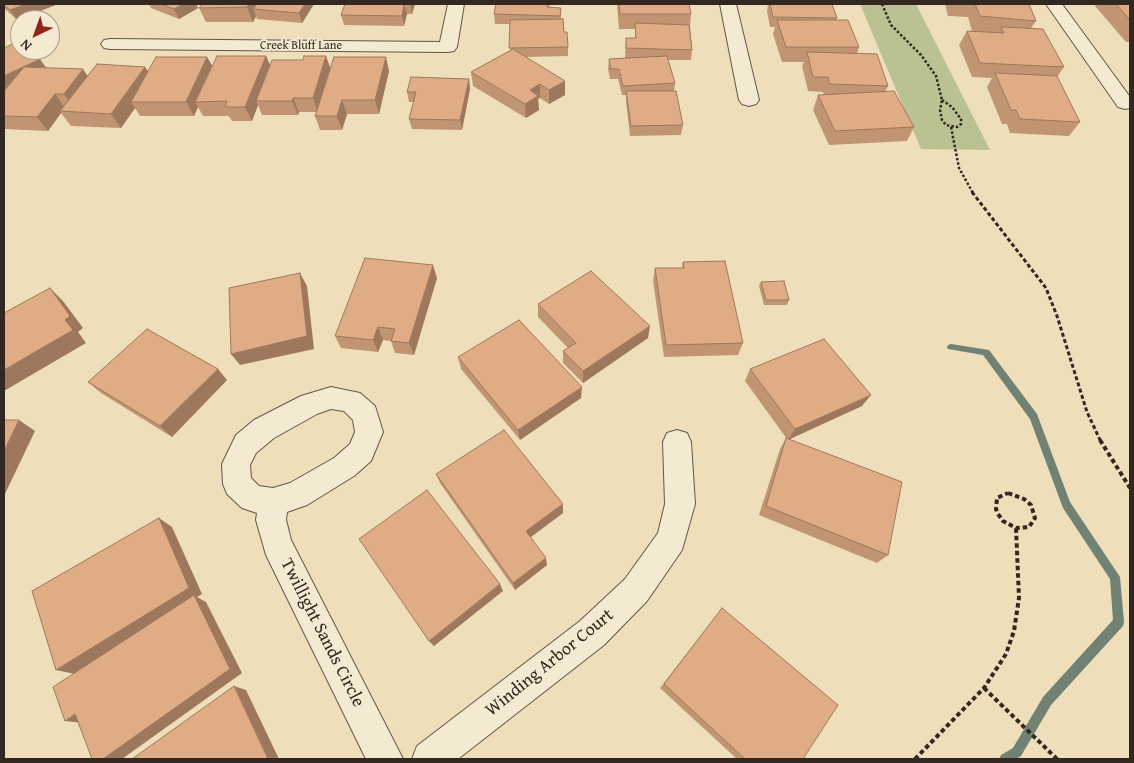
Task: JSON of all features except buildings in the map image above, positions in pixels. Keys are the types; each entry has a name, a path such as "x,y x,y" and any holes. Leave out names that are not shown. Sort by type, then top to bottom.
{"street":[{"name":"Creek Bluff Lane","path":"110,44 448,47 456,4"},
{"path":"728,4 749,100"},
{"path":"1054,4 1125,103"},
{"path":"331,398 351,401 365,414 369,432 361,452 344,468 297,495 273,502 252,498 238,484 236,464 246,444 264,429 310,404 331,398"},
{"name":"Winding Arbor Court","path":"430,759 592,633 636,590 671,540 680,504 677,442"},
{"name":"Twillight Sands Circle","path":"273,502 271,520 277,544 385,759"}],"path":[{"path":"882,4 892,25 921,55 936,76 942,100 940,110 942,120 951,127 957,128 961,124 961,119 952,107 942,100"},
{"path":"951,127 959,168 971,190 1046,288 1057,316 1090,419 1102,444 1130,488"},
{"path":"1001,494 1016,495 1031,505 1034,512 1034,522 1029,527 1016,528 1003,521 996,509 997,498 1001,494"},
{"path":"914,759 984,688 1006,654 1014,631 1019,598 1016,528"},
{"path":"984,688 1042,746 1058,759"}],"green space":[{"path":"860,4 916,4 990,150 921,149"}],"waterway":[{"path":"951,347 986,352 1034,417 1066,505 1115,577 1119,622 1047,701 1017,752 1005,759"}]}
